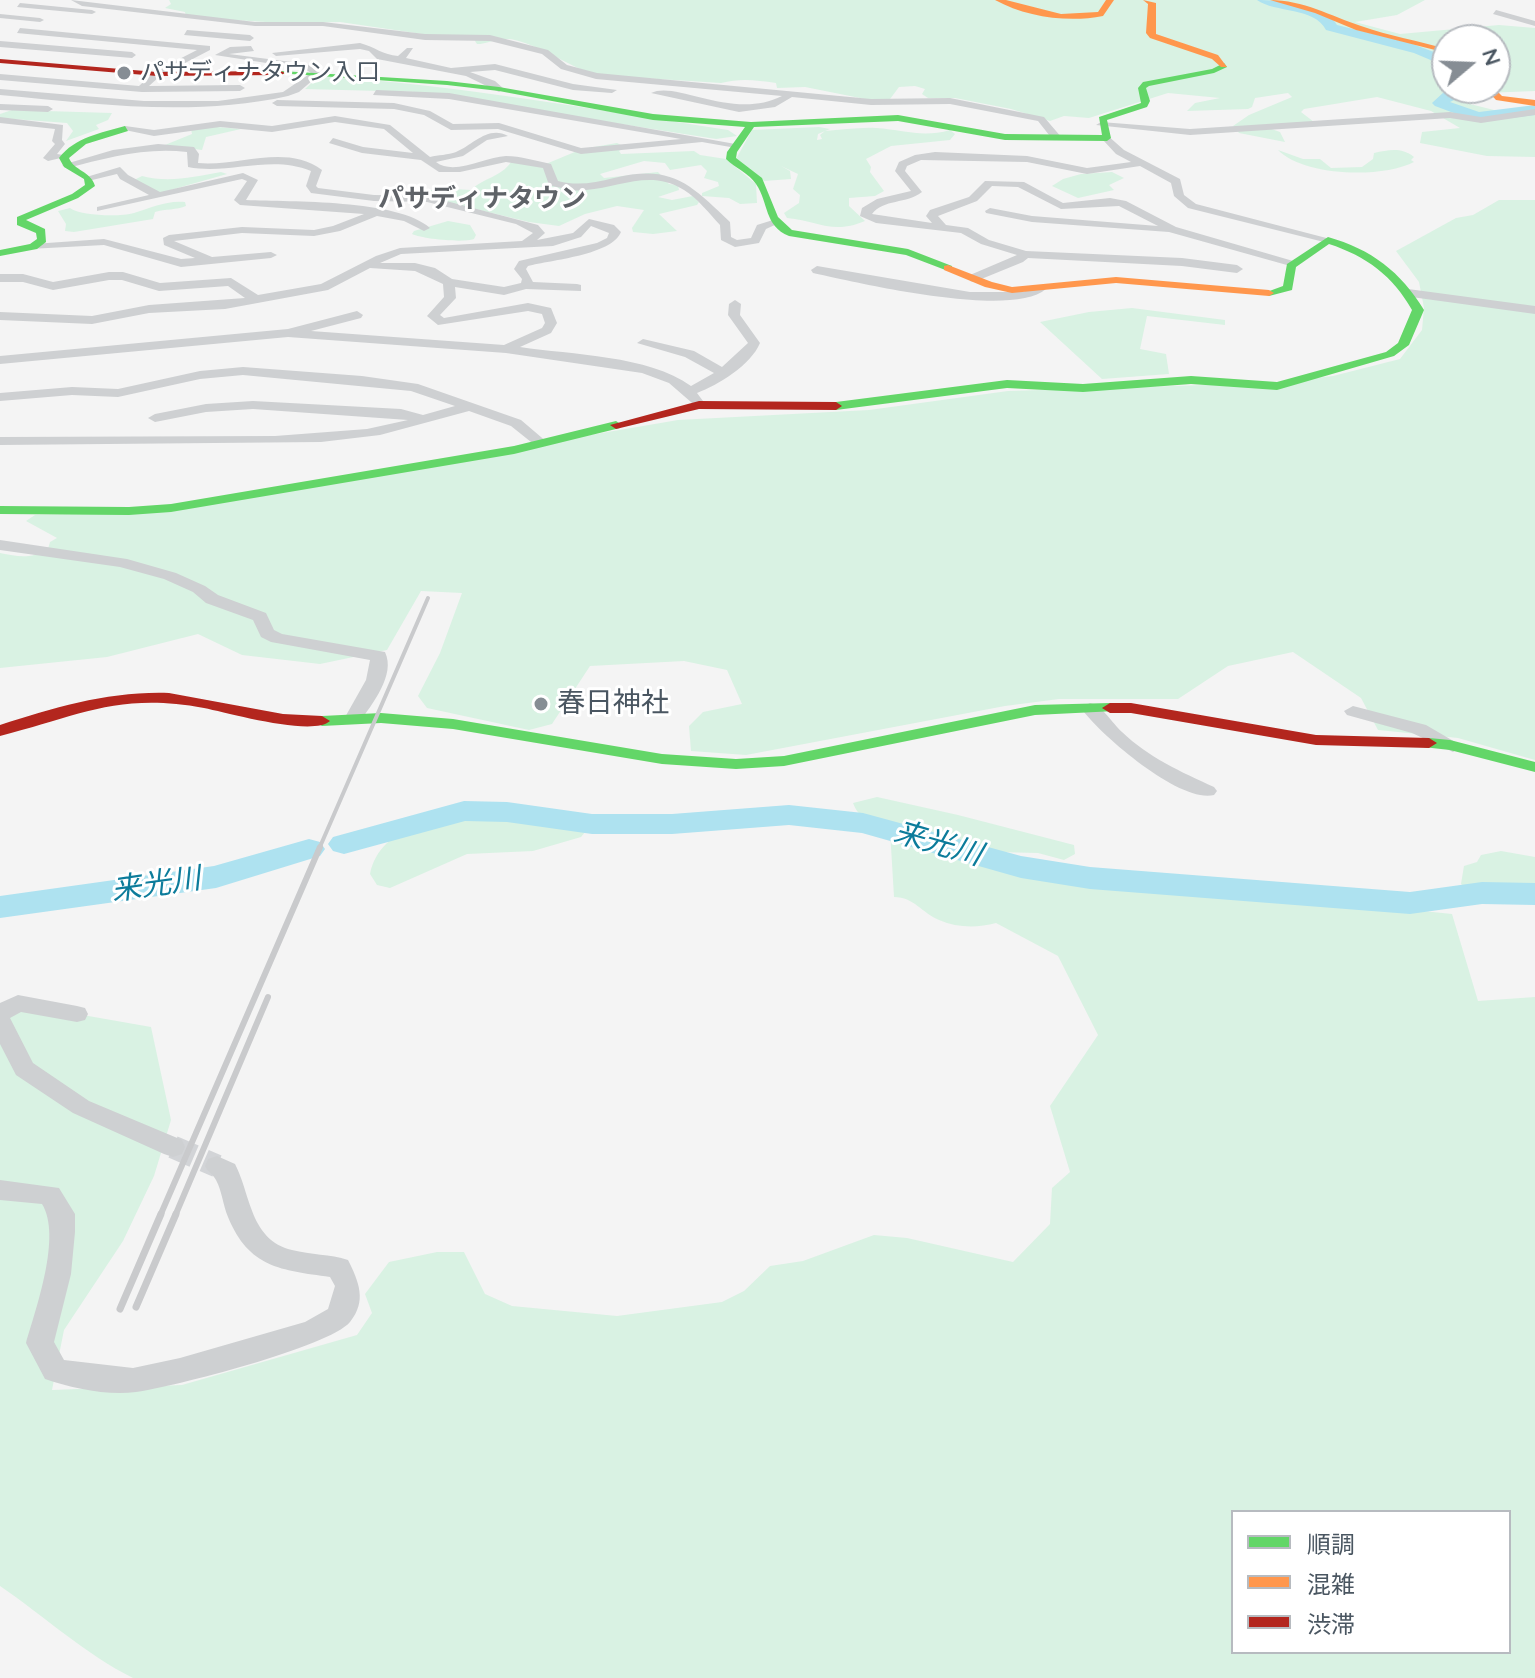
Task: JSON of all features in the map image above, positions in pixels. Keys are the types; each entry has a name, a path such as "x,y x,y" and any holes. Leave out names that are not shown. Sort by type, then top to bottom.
{"street":[{"path":"999,0 1044,15 1075,18 1100,14 1110,0"},
{"path":"0,510 129,511 171,508 453,461 541,443 694,398 843,406 1007,384 1083,388 1191,380 1277,386 1380,358 1398,349 1413,327 1418,310 1408,293 1373,257 1328,240 1192,206 1179,196 1176,181 1120,152 1104,131 1102,119 1144,105 1146,101 1142,88 1146,84 1214,71 1224,65 1215,57 1153,36 1150,33 1152,3 1147,0"},
{"path":"1274,0 1318,11 1359,28 1431,47"},
{"path":"15,5 86,5 165,12 182,18"},
{"path":"0,42 16,31 47,21 74,5 182,18 277,25 323,24 425,37 490,38 536,49 550,55 560,65 591,75 880,102 950,101 980,105 1041,119 1057,138"},
{"path":"1496,12 1535,24"},
{"path":"0,16 47,21"},
{"path":"169,31 250,38 277,25"},
{"path":"16,31 207,48 157,74 127,103"},
{"path":"313,39 380,33"},
{"path":"400,59 425,37"},
{"path":"250,38 251,49"},
{"path":"0,42 138,55"},
{"path":"314,82 307,67 219,55 230,50 290,54 360,46 372,49 380,57 483,77 499,89"},
{"path":"509,53 536,49"},
{"path":"438,70 440,57"},
{"path":"169,58 184,59"},
{"path":"438,70 495,67 573,87 628,92"},
{"path":"1,74 142,89 297,88 314,82"},
{"path":"1,74 157,74 499,89 653,117 751,125 898,118 1005,137 1057,138 1104,131 1204,128 1203,119"},
{"path":"0,92 127,103 209,103 262,98 314,82"},
{"path":"639,92 731,108 773,105 791,94"},
{"path":"365,93 449,96 736,145"},
{"path":"262,98 277,103 394,106 432,115 451,127 499,126 581,151 699,140"},
{"path":"1511,100 1535,103"},
{"path":"66,160 90,140 170,118 209,103"},
{"path":"0,107 170,118"},
{"path":"1170,129 1190,132 1262,129 1450,115 1481,120 1535,112"},
{"path":"125,129 154,133 220,124 272,129 335,119 387,127 439,169 453,170 506,159 543,163 553,183 566,187 599,186 632,175 662,175 683,185 702,201 726,224 725,238 735,244 755,241 761,227 773,223"},
{"path":"0,120 60,127 57,141 60,144 48,158 66,160 155,147 190,149 194,154 192,165 202,167 266,160 293,161 317,170 311,186 315,191 374,198 419,198 505,218 534,227 539,233 526,244"},
{"path":"751,125 736,145 731,159 760,182 763,200 773,223 799,236 908,252 1012,290 1116,280 1269,293 1288,288 1291,284 1289,269 1328,240"},
{"path":"333,141 366,150 427,158 459,154 481,139 492,136 545,139"},
{"path":"1142,163 1087,171 1027,159 927,155 906,161 900,168 917,190 915,194 881,201 865,212 876,220 970,232 985,242 1025,254 1182,262 1237,269"},
{"path":"33,247 42,240 41,231 21,223 21,219 90,186 88,178 66,160"},
{"path":"88,178 120,170 124,177 159,196"},
{"path":"101,209 243,176 253,180 239,200 244,203 356,209 407,218 424,228"},
{"path":"942,227 932,216 934,212 973,199 989,183 1007,181 1020,184 1061,206 1110,201 1122,203 1172,229"},
{"path":"990,211 1032,219 1172,229 1294,263"},
{"path":"210,260 168,243 169,238 242,230 314,233 336,229 376,213"},
{"path":"0,316 103,320 149,309 199,308 324,287 388,254 408,250 553,243 572,237 589,222 604,224 615,232 612,240 601,246 523,263 520,269 528,279 526,285"},
{"path":"0,253 33,247 104,242 181,263 271,255"},
{"path":"974,278 1019,260 1025,254"},
{"path":"366,266 415,267 431,271 449,282 504,291 526,285 577,288"},
{"path":"817,270 973,298 1027,298 1040,289"},
{"path":"0,278 23,278 53,286 109,276 123,276 147,286 159,287 231,282 256,300"},
{"path":"449,282 450,298 433,316 436,320 456,321 528,307 547,311 551,323 547,330 506,349"},
{"path":"1408,293 1535,310"},
{"path":"694,398 751,350 754,343 734,315 735,304"},
{"path":"0,360 288,333 357,315"},
{"path":"288,333 506,349 645,369 674,380 694,398"},
{"path":"643,343 689,354 724,373"},
{"path":"0,397 72,391 118,393 200,375 243,371 362,380 413,387 516,423 541,443"},
{"path":"155,418 206,408 253,405 401,413 420,419"},
{"path":"0,441 110,438 147,442 210,442 367,433 468,407"},
{"path":"0,545 121,562 170,576 199,589 212,599 260,617 267,633 277,638 379,656 373,682 353,719"},
{"path":"0,731 87,702 166,698 224,706 292,722 353,719 453,724 662,759 736,764 784,761 1035,710 1090,708 1144,710 1316,740 1404,740 1453,746 1535,767"},
{"path":"1090,708 1147,763 1207,791"},
{"path":"1353,711 1419,729 1453,746"},
{"path":"0,1013 18,1003 77,1014"},
{"path":"0,1021 24,1069 81,1107 173,1147"},
{"path":"0,1190 50,1195 62,1214 58,1274 40,1343 46,1358 55,1370 81,1376 133,1380 180,1370 312,1332 338,1317 345,1307 348,1286 339,1268 289,1260 260,1250 244,1225 226,1171 217,1166"}],"green space":[{"path":"169,0 1425,0 1397,15 1355,22 1400,34 1431,31 1431,104 1470,104 1498,111 1535,113 1535,157 1487,156 1420,143 1422,132 1460,128 1431,111 1377,97 1301,112 1314,122 1266,127 1280,132 1285,142 1239,133 1233,126 1249,115 1292,97 1288,93 1255,98 1248,109 1187,111 1195,103 1220,98 1168,93 1089,118 1064,116 1050,121 1011,109 955,98 928,98 922,94 925,89 915,86 899,87 890,99 870,100 805,87 777,88 776,83 755,80 721,83 595,75 516,40 477,44 471,35 429,35 340,22 282,23 186,17 185,12 165,8 171,4"},
{"path":"1511,26 1535,28 1535,91 1511,92"},
{"path":"319,76 524,98 728,130 737,136 716,139 417,92 305,89"},
{"path":"12,110 112,113 108,120 96,125 99,129 66,141 73,131 67,123 0,118 0,114"},
{"path":"206,126 241,129 206,137 202,150 165,145 192,134 191,129"},
{"path":"870,128 922,133 950,130 955,134 950,140 891,146 866,159 871,167 870,172 884,191 875,196 849,198 849,206 865,221 834,227 787,218 784,213 799,203 800,195 793,189 798,174 781,166 790,171 791,179 764,181 736,159 752,130 830,129 825,131"},
{"path":"617,143 625,147 619,151 621,154 694,151 700,155 726,159 756,184 757,203 740,204 729,198 702,196 702,193 719,186 718,182 704,178 707,171 701,165 670,170 665,163 644,161 600,174 604,178 658,172 669,184 678,185 679,190 658,197 672,200 693,196 699,202 697,205 659,214 677,231 653,234 633,232 632,228 644,210 617,206 585,214 559,226 529,222 417,195 437,188 471,190 511,162 541,166 582,149"},
{"path":"1278,150 1303,159 1320,159 1331,168 1362,167 1373,159 1374,153 1390,150 1409,154 1414,157 1411,160 1414,162 1382,171 1343,172 1305,165"},
{"path":"221,172 227,174 160,193 134,180 142,176 171,179"},
{"path":"1112,172 1124,178 1109,185 1114,190 1078,198 1052,186 1081,174"},
{"path":"1499,200 1535,200 1535,760 1458,738 1378,730 1361,698 1293,652 1228,666 1178,699 1059,699 1005,706 746,755 691,751 689,726 703,712 742,704 727,670 684,661 590,666 552,724 529,730 427,708 418,696 440,653 462,593 421,591 387,650 320,664 242,655 198,634 107,657 0,668 0,553 30,556 48,549 50,542 57,538 26,521 35,515 133,513 678,420 869,410 1008,391 1271,383 1333,376 1400,359 1422,330 1424,308 1419,282 1396,251 1456,218 1473,215"},
{"path":"185,202 186,206 155,212 153,219 74,232 65,231 66,224 58,211 70,208 91,214 120,215 165,203"},
{"path":"448,221 470,225 476,235 474,239 443,240 412,234 414,231"},
{"path":"1132,308 1225,320 1225,325 1147,316 1140,349 1166,354 1169,374 1102,379 1040,322 1089,312"},
{"path":"877,797 1074,845 1075,854 1064,860 1038,853 996,852 1075,868 1082,876 1452,914 1478,1001 1535,997 1535,1678 133,1678 81,1646 0,1586 0,1006 60,1011 151,1027 171,1120 154,1176 123,1241 64,1330 52,1390 182,1385 357,1335 372,1313 365,1294 389,1262 437,1252 464,1252 485,1294 512,1306 617,1316 722,1302 744,1291 770,1266 803,1261 874,1235 907,1238 1013,1262 1050,1224 1052,1188 1070,1172 1050,1106 1098,1035 1058,956 996,923 953,925 933,917 913,902 894,897 890,830 951,842 873,821 857,811 853,803"},
{"path":"485,817 586,831 581,837 533,851 467,854 390,888 377,885 370,874 376,857 386,844 400,834 432,822"},
{"path":"1501,851 1535,857 1535,902 1487,899 1461,884 1464,866 1477,862 1481,855"}],"waterway":[{"path":"1263,0 1313,13 1329,21 1331,27 1346,32 1431,54"},
{"path":"1443,104 1478,117 1535,110"},
{"name":"来光川","path":"344,844 464,811 507,812 592,824 672,824 789,815 863,823 1021,867 1090,878 1410,903 1482,893 1535,894"},
{"name":"来光川","path":"0,907 216,877 309,849"}],"tunnel":[{"path":"173,1147 217,1166"}],"railway":[{"path":"319,849 428,598"},
{"path":"160,1216 320,847"},
{"path":"175,1216 268,997"},
{"path":"120,1309 161,1214"},
{"path":"136,1307 176,1214"}],"traffic: fast":[{"path":"281,73 447,83 499,89 653,117 751,125 898,118 1005,137 1107,138 1102,119 1144,105 1146,101 1142,88 1146,84 1214,71 1224,65"},
{"path":"751,125 732,152 731,159 758,180 773,217 782,228 789,233 908,252 948,268"},
{"path":"0,253 33,247 42,240 41,231 21,223 21,219 75,196 90,186 88,178 67,165 64,158 68,152 91,139 125,129"},
{"path":"836,406 1007,384 1083,388 1191,380 1277,386 1390,354 1403,345 1418,310 1402,285 1381,265 1328,240 1291,266 1288,288 1269,293"},
{"path":"0,510 129,511 171,508 514,450 616,425"},
{"path":"322,721 381,718 453,724 662,759 736,764 784,761 1035,710 1110,708"},
{"path":"1429,743 1450,745 1535,767"}],"traffic: slow":[{"path":"999,0 1049,14 1074,17 1100,14 1110,0"},
{"path":"1147,0 1152,3 1150,33 1153,36 1215,57 1224,65"},
{"path":"1274,0 1318,11 1359,28 1431,47"},
{"path":"1511,100 1535,103"},
{"path":"948,268 989,285 1012,290 1116,280 1269,293"}],"traffic: jam":[{"path":"0,61 157,74 281,73"},
{"path":"616,425 699,405 836,406"},
{"path":"0,731 104,701 147,697 188,701 283,719 322,721"},
{"path":"1110,708 1131,708 1316,740 1429,743"}],"place":[{"name":"パサディナタウン入口","path":"124,73"},
{"name":"春日神社","path":"541,704"}],"district":[{"name":"パサディナタウン","path":"482,199"}]}
